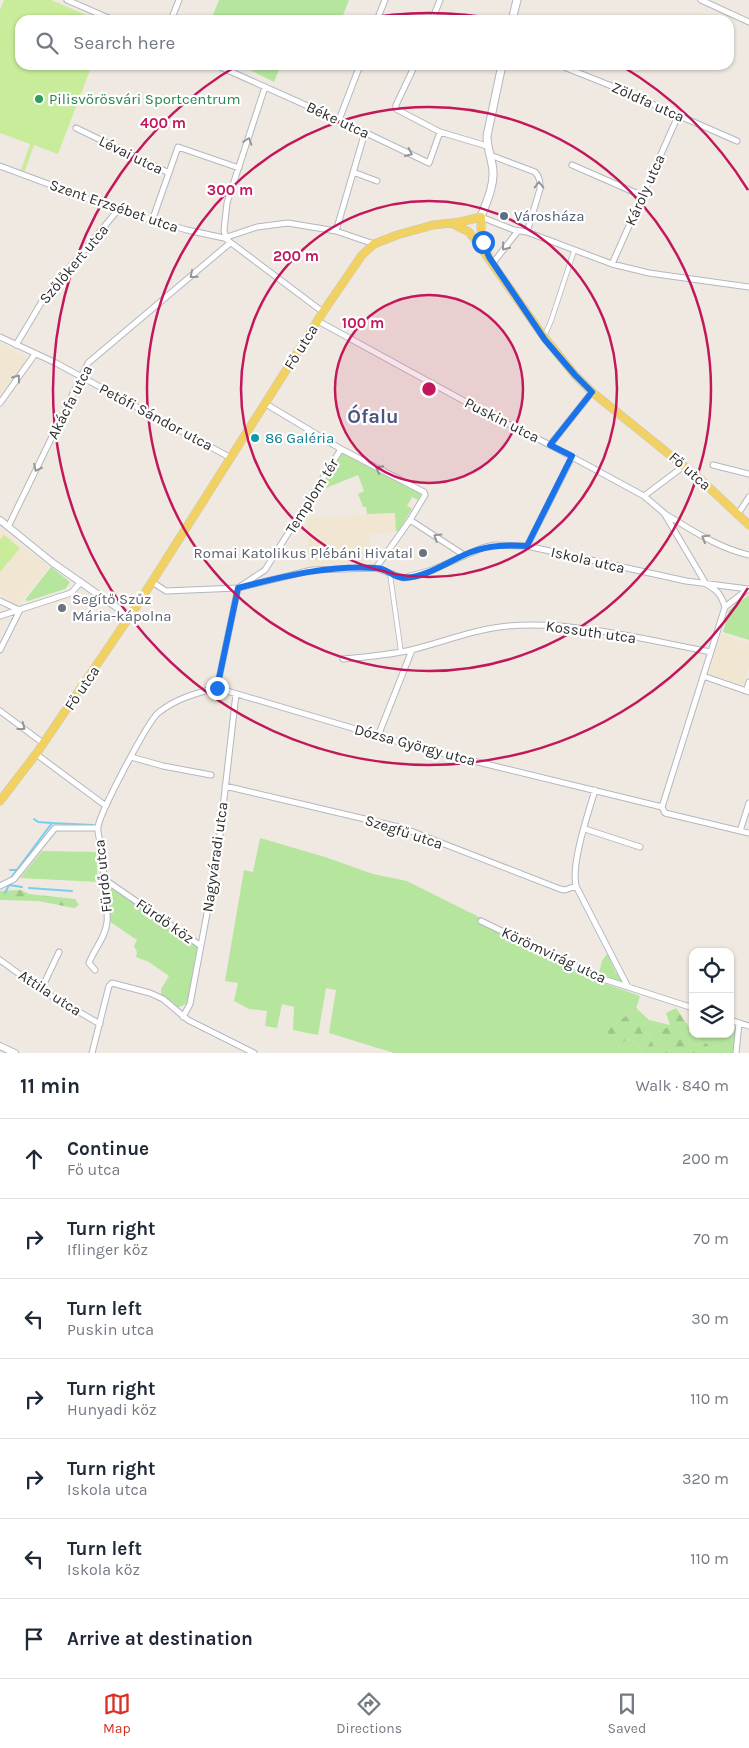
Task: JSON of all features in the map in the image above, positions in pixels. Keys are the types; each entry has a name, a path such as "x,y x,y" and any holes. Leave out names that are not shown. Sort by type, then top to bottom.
{"main road":[{"path":"513,15 517,0"},
{"path":"491,260 482,239 479,219 492,181 493,170 487,146 488,125 501,70"},
{"path":"374,244 426,227 479,219"},
{"path":"469,232 471,225 479,219"},
{"name":"Fő utca","path":"453,223 469,232 491,260 544,337 562,360 592,392 684,466 749,525"},
{"name":"Fő utca","path":"0,801 36,754 87,680 152,582 323,312 362,256 374,244"}],"street":[{"path":"67,0 102,15"},
{"path":"173,15 179,0"},
{"path":"379,15 385,0"},
{"path":"434,15 440,0"},
{"path":"701,0 734,15"},
{"path":"734,15 749,22"},
{"name":"Béke utca","path":"227,70 429,162 440,132"},
{"path":"339,120 358,70"},
{"path":"413,70 396,105 396,109 440,132 487,146"},
{"name":"Zöldfa utca","path":"572,70 737,141"},
{"path":"265,87 227,203 224,230 228,241 323,312"},
{"name":"Károly utca","path":"612,264 678,116"},
{"name":"Lévai utca","path":"76,128 169,173 152,221"},
{"path":"336,231 365,132"},
{"path":"169,173 179,146 239,168"},
{"path":"490,155 538,174 540,189 527,232"},
{"path":"572,165 643,196"},
{"name":"Szent Erzsébet utca","path":"0,166 118,210 228,241"},
{"path":"353,172 377,181"},
{"name":"Szőlőkert utca","path":"16,346 44,298 118,210"},
{"path":"479,219 527,232 574,251 649,274 749,287"},
{"path":"228,241 257,227 280,223 298,224 336,231 374,244"},
{"path":"491,260 518,231"},
{"name":"Akácfa utca","path":"8,527 88,363 228,241"},
{"path":"544,337 574,251"},
{"name":"Puskin utca","path":"318,321 486,413 572,456 644,496 664,514 706,584 717,590 722,597 725,607"},
{"name":"Petőfi Sándor utca","path":"0,337 56,363 231,458"},
{"path":"0,402 35,354"},
{"path":"550,445 592,392"},
{"path":"266,404 341,449"},
{"name":"Templom tér","path":"238,588 265,570 341,449 424,492 425,495 376,568"},
{"path":"527,546 572,456"},
{"path":"713,465 749,474"},
{"path":"644,496 684,466"},
{"path":"738,514 749,497"},
{"path":"664,514 712,542 735,552 749,555"},
{"path":"0,520 53,563 129,616"},
{"path":"410,520 464,555"},
{"name":"Iskola utca","path":"152,582 166,590 238,588 312,570 376,568 403,578 432,570 464,555 494,545 527,546 653,574 706,584 749,589"},
{"path":"390,574 401,652"},
{"path":"0,616 72,593 81,583"},
{"path":"36,754 106,806 150,722 158,714 183,698 217,688 238,588"},
{"path":"662,807 725,607 749,589"},
{"path":"0,601 20,610"},
{"path":"0,650 20,610"},
{"name":"Kossuth utca","path":"343,659 412,650 480,631 506,626 541,624 574,627 711,652"},
{"path":"378,736 412,650"},
{"path":"703,676 748,692 749,682"},
{"name":"Dózsa György utca","path":"217,688 416,747 662,807 665,813 749,833"},
{"name":"Nagyváradi utca","path":"183,1017 190,1004 217,860 236,694"},
{"path":"0,711 43,743"},
{"path":"131,757 164,766 211,775"},
{"name":"Szegfű utca","path":"225,786 403,828 560,890 576,886"},
{"path":"595,790 575,874 576,886 628,987"},
{"path":"740,831 749,803"},
{"name":"Fürdő utca","path":"94,970 89,964 108,921 98,828 106,806"},
{"path":"0,886 14,879 55,828 98,828"},
{"path":"585,829 640,847"},
{"name":"Fürdő köz","path":"104,879 201,946"},
{"name":"Körömvirág utca","path":"481,921 597,977 689,1007"},
{"path":"41,990 59,952"},
{"name":"Attila utca","path":"0,960 41,990 100,1024"},
{"path":"92,1053 109,986 112,983 150,993 163,999 183,1017 254,1053"},
{"path":"734,1021 749,1026"},
{"path":"736,1053 739,1023"},
{"path":"0,1046 15,1053"}],"shaded area":[{"path":"0,344 28,357 0,396"},
{"path":"395,513 396,532 370,534 371,562 309,565 306,518"},
{"path":"2,530 49,567 17,607 0,593 0,532"},
{"path":"721,634 749,643 749,666 743,685 709,674"}],"green space":[{"name":"Pilisvörösvári Sportcentrum","path":"4,0 51,0 86,15 15,15 15,70 90,70 58,154 34,145 25,171 21,170 30,144 0,133 0,10"},
{"path":"219,0 349,0 343,15 213,15"},
{"path":"250,70 279,70 274,82"},
{"path":"342,453 421,494 418,500 412,497 407,506 412,509 398,531 396,531 395,513 367,514 366,507 363,507 358,494 364,491 358,475 326,488 324,483"},
{"path":"4,535 20,548 0,572 0,540"},
{"path":"51,567 70,582 65,589 28,601 25,600"},
{"path":"749,595 749,640 723,632 729,610"},
{"path":"260,838 325,857 373,874 407,881 519,937 518,944 595,980 640,996 636,1008 608,1030 618,1048 627,1039 638,1044 643,1053 394,1053 329,1033 336,990 326,988 318,1035 293,1030 294,1007 282,1004 277,1028 265,1026 267,1011 249,1009 234,1001 238,983 225,981 244,870 253,872"},
{"path":"42,851 96,852 98,882 20,878"},
{"path":"110,887 198,947 188,1003 177,1008 161,995 161,989 169,976 149,962 136,957 137,952 134,946 137,940 109,921"},
{"path":"21,890 29,894 75,899 79,905 74,908 38,901 0,900 0,891"},
{"path":"609,951 613,958 610,960 616,973 620,972 627,986 598,977 602,961"},
{"path":"636,1008 649,1020 641,1027 641,1031 648,1034 656,1051 660,1047 656,1035 670,1025 666,1013 676,1008 689,1027 689,1038 696,1038 709,1045 701,1053 643,1053 638,1044 627,1039 617,1049 609,1040 608,1030"},
{"path":"649,1020 670,1025 660,1047 656,1051 648,1034 641,1031 641,1027"},
{"path":"734,1030 736,1034 734,1053 701,1053 709,1045 697,1039 734,1038"}],"waterway":[{"path":"34,819 38,822 52,823"},
{"path":"10,879 52,823 93,825"},
{"path":"10,870 17,870"},
{"path":"5,893 9,885 22,887"},
{"path":"29,888 72,891"}],"place":[{"name":"Pilisvörösvári Sportcentrum","path":"39,99"},
{"name":"Városháza","path":"504,216"},
{"name":"86 Galéria","path":"255,438"},
{"name":"Romai Katolikus Plébáni Hivatal","path":"423,553"},
{"name":"Segítő Szűz Mária-kápolna","path":"62,608"}],"district":[{"name":"Ófalu","path":"373,416"}],"route":[{"path":"217,688 238,588 312,570 379,568 397,577 411,577 482,548 494,545 527,546 572,456 550,445 592,392 575,375 544,337 489,257 483,242"}]}
